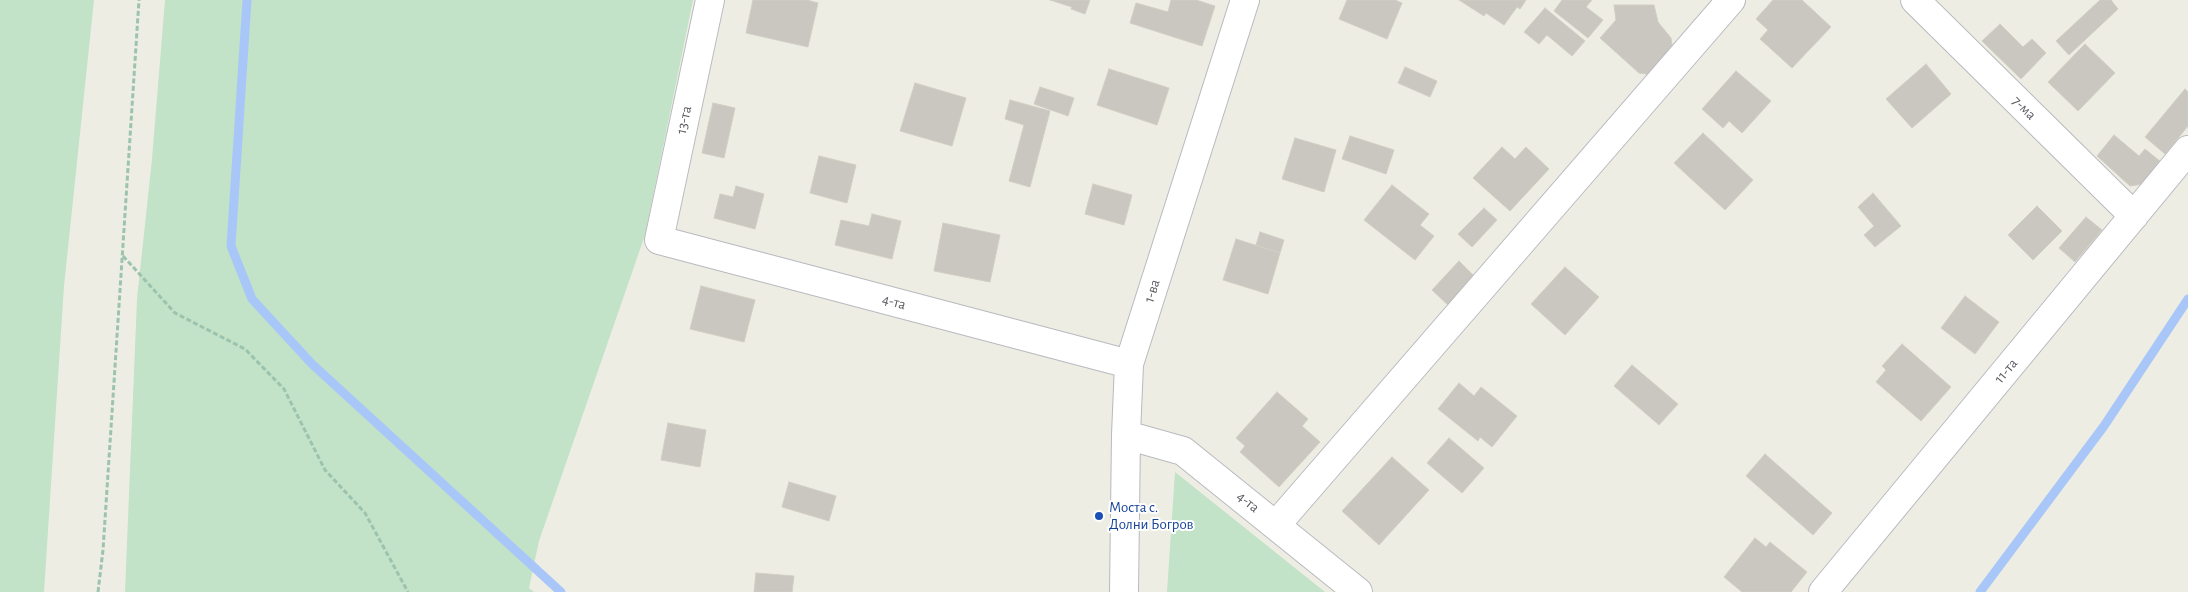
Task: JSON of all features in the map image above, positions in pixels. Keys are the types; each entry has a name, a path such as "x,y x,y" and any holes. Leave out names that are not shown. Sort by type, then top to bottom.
{"street":[{"name":"13-та","path":"659,240 710,0"},
{"name":"1-ва","path":"1124,592 1129,364 1245,0"},
{"path":"1276,525 1731,0"},
{"name":"7-ма","path":"1915,0 2134,216"},
{"name":"11-та","path":"1823,592 2188,150"},
{"name":"4-та","path":"659,240 1129,364"},
{"name":"4-та","path":"1126,435 1183,451 1358,592"}],"path":[{"path":"98,592 103,550 140,0"},
{"path":"122,256 175,314 245,349 284,389 326,470 365,513 408,592"}],"green space":[{"path":"0,0 94,0 64,286 44,592 0,592"},
{"path":"165,0 693,0 645,235 539,541 529,588 534,592 125,592 137,299 152,159"},
{"path":"1175,472 1325,592 1167,592"}],"building":[{"path":"753,0 807,0 818,3 808,47 746,33"},
{"path":"1050,0 1090,0 1085,14 1071,9 1072,7"},
{"path":"1171,0 1196,0 1215,6 1202,46 1130,23 1136,3 1168,12"},
{"path":"1347,0 1395,0 1402,3 1387,39 1339,19"},
{"path":"1459,0 1526,0 1520,9 1517,7 1504,25 1486,13 1484,16"},
{"path":"1562,0 1592,0 1586,7 1603,20 1588,38 1554,11"},
{"path":"1773,0 1802,0 1831,27 1792,68 1760,39 1768,30 1756,19"},
{"path":"2100,0 2111,0 2118,9 2069,55 2056,41"},
{"path":"1614,5 1654,5 1658,22 1671,38 1673,51 1653,75 1639,73 1600,38 1616,20"},
{"path":"1545,8 1585,41 1572,56 1547,35 1539,44 1524,32"},
{"path":"2000,24 2023,47 2032,39 2046,53 2021,79 1982,41"},
{"path":"2085,44 2115,73 2078,111 2048,82"},
{"path":"1926,64 1951,94 1912,128 1886,99"},
{"path":"1405,67 1437,81 1430,97 1398,83"},
{"path":"1109,69 1169,88 1157,125 1097,105"},
{"path":"1736,71 1771,101 1742,133 1729,121 1723,128 1702,109"},
{"path":"915,83 966,98 952,146 900,131"},
{"path":"1040,87 1074,98 1068,116 1034,104"},
{"path":"2185,89 2188,92 2188,126 2165,154 2145,137"},
{"path":"1010,100 1050,111 1030,187 1009,181 1024,125 1005,119"},
{"path":"713,103 735,108 724,158 702,153"},
{"path":"1703,133 1753,180 1725,210 1674,163"},
{"path":"2114,135 2139,156 2145,149 2161,162 2143,184 2130,186 2097,156"},
{"path":"1350,136 1394,150 1386,174 1342,159"},
{"path":"1295,138 1336,150 1324,192 1282,179"},
{"path":"1502,147 1515,159 1526,147 1549,169 1510,211 1473,178"},
{"path":"819,156 856,165 847,203 810,193"},
{"path":"1093,184 1132,195 1124,225 1085,214"},
{"path":"1392,185 1429,214 1420,225 1434,236 1415,260 1364,220"},
{"path":"736,186 764,194 755,229 714,218 720,194 733,197"},
{"path":"1873,193 1901,226 1875,247 1864,235 1874,226 1858,207"},
{"path":"2037,206 2062,231 2033,260 2008,235"},
{"path":"1484,208 1497,220 1472,247 1458,234"},
{"path":"872,214 901,221 892,259 835,245 841,220 869,226"},
{"path":"2086,217 2102,230 2075,262 2059,248"},
{"path":"943,223 1000,235 990,282 934,271"},
{"path":"1260,232 1284,240 1280,253 1256,245"},
{"path":"1236,239 1280,253 1268,294 1223,280"},
{"path":"1459,261 1477,279 1450,307 1432,290"},
{"path":"1565,267 1599,297 1565,335 1531,304"},
{"path":"701,286 755,300 744,342 690,329"},
{"path":"1965,296 1999,322 1975,354 1941,328"},
{"path":"1902,344 1951,387 1921,421 1876,382 1886,370 1882,366"},
{"path":"1632,365 1678,404 1659,425 1614,386"},
{"path":"1459,383 1474,396 1481,387 1517,416 1492,447 1480,437 1478,441 1438,409"},
{"path":"1277,392 1308,419 1302,426 1320,442 1279,487 1240,452 1245,446 1236,438"},
{"path":"668,423 706,430 700,467 661,460"},
{"path":"1449,438 1484,468 1462,493 1427,463"},
{"path":"1765,454 1832,513 1813,535 1746,476"},
{"path":"1392,457 1429,490 1379,545 1342,511"},
{"path":"789,482 836,496 829,521 782,507"},
{"path":"1755,538 1766,547 1770,542 1807,572 1791,592 1742,592 1724,577"},
{"path":"756,573 794,576 792,592 754,592"}],"waterway":[{"path":"247,0 231,246 252,299 312,364 561,592"},
{"path":"1980,592 2104,426 2188,299"}],"place":[{"name":"Моста с. Долни Богров","path":"1099,516"}]}
